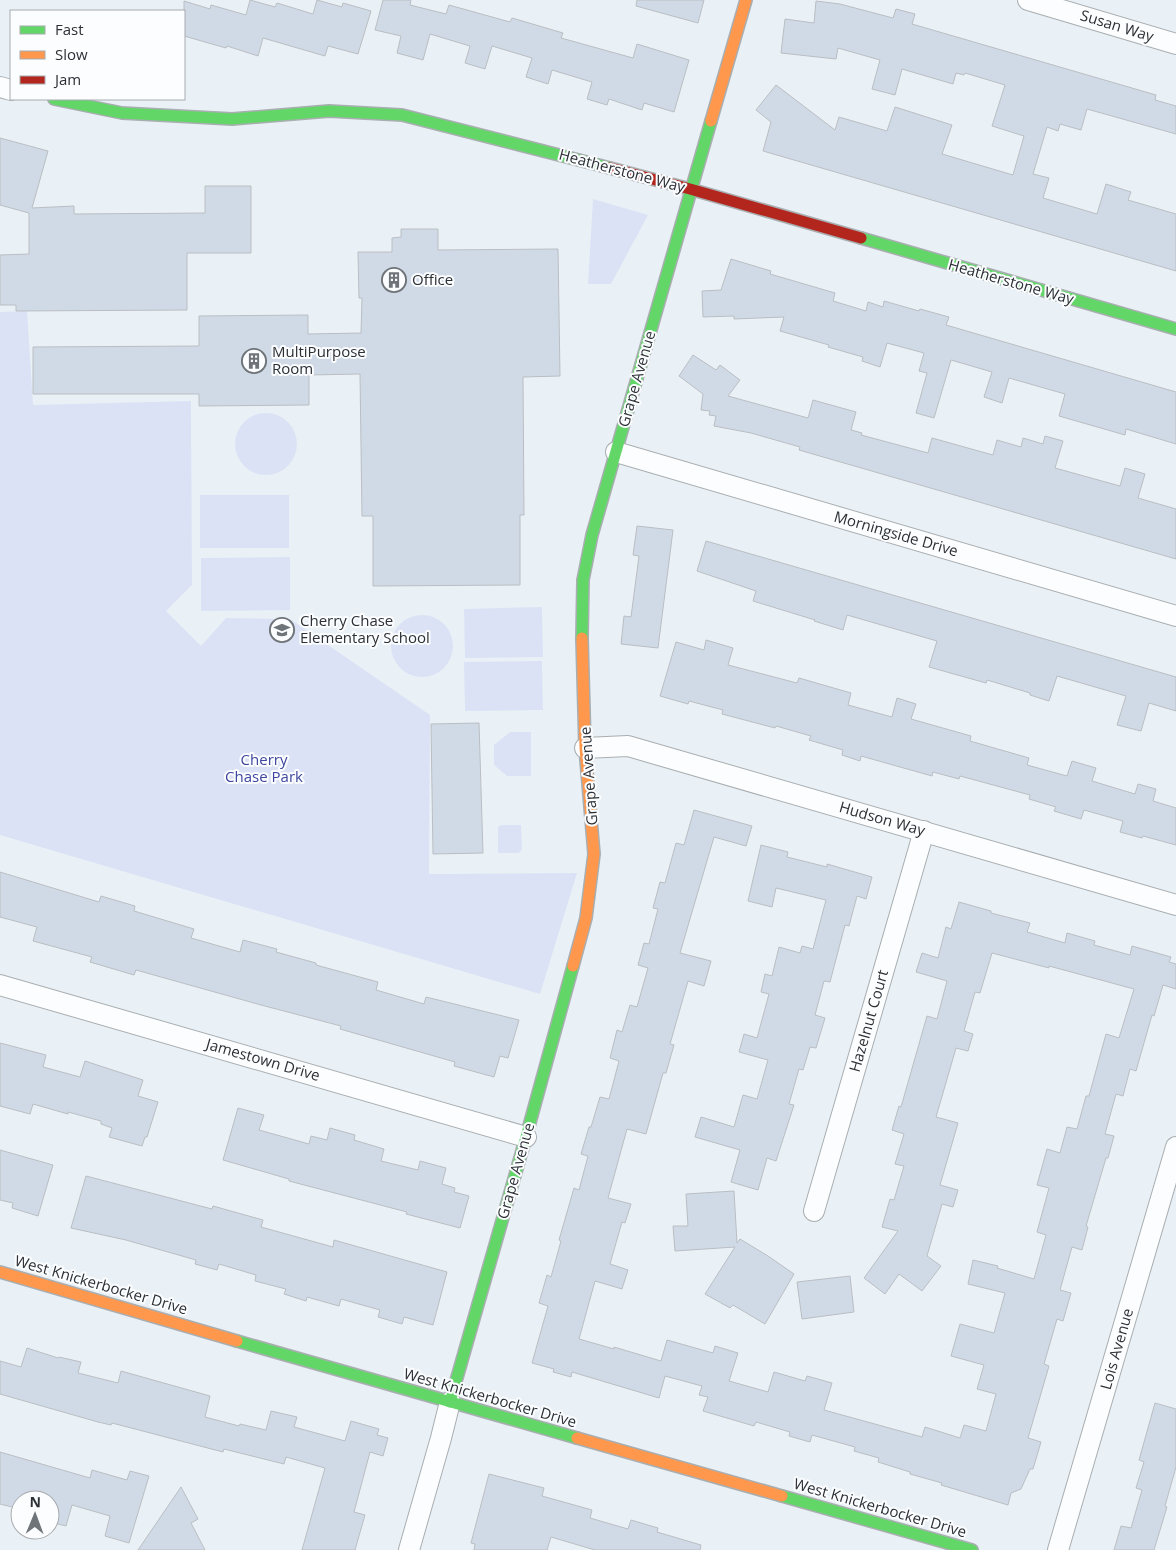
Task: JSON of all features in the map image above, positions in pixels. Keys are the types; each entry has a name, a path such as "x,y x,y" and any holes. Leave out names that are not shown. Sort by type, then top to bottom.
{"street":[{"name":"Grape Avenue","path":"409,1550 586,918 594,854 586,748 582,631 583,580 592,535 690,189 746,0"},
{"name":"Susan Way","path":"1028,0 1176,44"},
{"name":"Heatherstone Way","path":"59,100 122,113 232,119 329,111 402,115 690,189 1176,329"},
{"name":"Morningside Drive","path":"616,452 1176,616"},
{"name":"Hudson Way","path":"586,748 628,746 1176,905"},
{"name":"Hazelnut Court","path":"814,1211 924,831"},
{"name":"Jamestown Drive","path":"0,985 526,1137"},
{"name":"Lois Avenue","path":"1058,1550 1176,1147"},
{"name":"West Knickerbocker Drive","path":"0,1272 972,1550"}],"green space":[{"path":"593,199 648,215 611,284 588,284"},
{"name":"Cherry Chase Park","path":"27,311 33,405 191,401 192,585 166,611 201,646 226,618 290,619 430,715 429,874 577,873 540,994 0,835 0,312"},
{"path":"260,413 272,413 288,422 295,432 297,444 295,456 288,466 272,475 260,475 249,470 240,461 235,450 235,438 240,427 249,418"},
{"path":"200,495 289,495 289,548 200,548"},
{"path":"290,557 290,610 201,611 201,558"},
{"path":"542,607 543,657 465,658 464,609"},
{"path":"416,615 428,615 444,624 451,634 453,646 451,658 444,668 428,677 416,677 405,672 396,663 391,652 391,640 396,629 405,620"},
{"path":"542,661 543,710 465,711 464,662"},
{"path":"510,732 531,732 531,776 507,776 494,765 494,745"},
{"path":"501,825 521,825 522,849 519,853 498,853 498,827"}],"building":[{"path":"250,0 275,7 277,3 313,14 317,0 342,7 343,3 371,11 358,54 328,46 325,56 263,38 258,56 227,46 226,48 185,36 184,1 210,9 211,5 246,15"},
{"path":"383,0 411,0 410,5 446,14 449,5 510,22 512,18 563,33 561,38 633,58 637,44 689,60 674,112 644,103 642,110 609,99 607,105 587,99 592,82 552,70 548,84 526,77 532,58 492,46 485,69 465,63 470,46 430,34 423,60 397,53 401,36 375,30"},
{"path":"637,0 704,0 698,23 636,6"},
{"path":"816,1 840,4 893,18 896,9 915,14 912,24 1156,95 1155,100 1176,106 1176,134 1087,109 1081,130 1060,124 1058,131 1047,127 1033,174 1049,178 1043,198 1097,214 1106,184 1131,192 1128,200 1176,214 1176,271 763,151 771,122 756,110 776,85 835,130 839,117 887,131 895,107 952,125 942,154 1013,175 1024,136 992,126 1005,85 965,73 964,75 956,73 953,84 902,69 895,95 872,89 880,60 838,48 836,59 781,53 785,19 814,23"},
{"path":"0,138 48,151 32,208 74,206 74,214 205,213 205,186 251,186 251,253 187,253 187,310 16,311 16,305 0,305 0,255 29,254 29,213 0,205"},
{"path":"401,229 438,229 438,250 558,249 560,376 523,377 524,515 520,515 520,585 373,586 373,516 362,516 360,374 309,375 309,405 199,406 199,394 33,394 33,347 199,346 199,316 308,315 308,334 361,333 362,298 359,298 358,252 392,252 392,238 401,237"},
{"path":"731,259 771,271 770,274 835,293 833,301 866,311 868,302 883,307 884,301 919,311 920,309 949,317 946,325 1176,392 1176,444 1126,429 1125,435 1059,416 1065,394 1009,378 1002,403 984,397 992,372 951,360 934,418 916,413 927,373 919,371 924,353 887,343 880,367 862,361 863,357 780,331 784,317 734,319 734,316 703,317 702,291 721,290"},
{"path":"693,355 716,370 720,365 740,380 728,396 808,418 813,400 856,412 851,430 862,433 861,435 928,453 932,438 993,455 997,440 1021,447 1023,438 1043,444 1045,436 1063,441 1055,468 1120,486 1125,468 1145,474 1138,498 1176,509 1176,559 799,450 800,447 751,433 714,426 716,416 709,415 710,411 701,410 703,394 679,376"},
{"path":"637,526 673,530 658,648 621,644 624,616 631,617 639,556 633,555"},
{"path":"706,541 1176,677 1176,711 1149,703 1141,731 1117,725 1126,696 1057,676 1049,701 987,680 986,683 929,667 937,641 847,615 843,630 753,601 756,591 697,571"},
{"path":"706,640 733,648 728,665 797,683 799,678 851,693 848,705 892,717 897,698 916,704 911,719 971,736 970,741 1029,758 1027,765 1067,776 1072,761 1096,768 1092,781 1135,794 1138,784 1156,789 1153,801 1176,808 1176,845 1120,832 1123,821 1084,810 1081,819 1054,811 1056,807 1029,799 1030,795 960,776 959,779 933,772 932,776 861,756 860,761 842,755 843,750 809,740 811,736 722,714 723,710 689,701 688,704 660,696 676,642 704,650"},
{"path":"479,723 483,853 433,854 431,724"},
{"path":"694,810 752,826 746,846 714,837 680,953 711,961 704,986 688,981 670,1044 674,1045 666,1073 663,1073 646,1134 627,1129 608,1198 631,1204 625,1223 622,1222 610,1264 628,1270 622,1289 595,1281 579,1339 661,1361 667,1340 713,1353 715,1346 738,1353 729,1381 768,1392 774,1372 805,1381 807,1376 832,1383 824,1410 922,1437 925,1427 960,1438 964,1425 986,1431 996,1394 977,1389 984,1365 951,1356 960,1324 994,1333 1005,1293 968,1284 973,1260 998,1266 997,1268 1034,1279 1046,1235 1037,1232 1049,1188 1037,1185 1047,1149 1060,1153 1067,1127 1077,1129 1086,1096 1089,1096 1106,1034 1119,1038 1134,989 992,953 980,993 975,992 964,1031 973,1034 968,1051 956,1048 936,1117 958,1123 940,1185 958,1190 953,1207 942,1204 927,1256 941,1266 922,1291 899,1274 885,1294 864,1278 898,1231 882,1227 890,1199 894,1200 904,1166 895,1164 904,1134 892,1130 899,1106 901,1107 927,1016 937,1019 947,981 916,972 922,953 938,958 946,927 951,929 959,902 1030,923 1027,932 1065,943 1067,933 1095,941 1094,945 1130,955 1132,946 1171,957 1169,962 1176,964 1176,989 1163,985 1154,1016 1152,1015 1136,1071 1130,1069 1123,1096 1116,1094 1105,1134 1114,1136 1086,1226 1088,1227 1082,1250 1072,1247 1060,1290 1071,1293 1063,1321 1057,1319 1044,1364 1049,1366 1028,1438 1041,1442 1033,1469 1030,1469 1021,1489 1011,1493 1008,1505 941,1485 942,1483 878,1462 879,1458 854,1451 855,1447 812,1435 810,1442 789,1436 790,1432 756,1422 754,1426 703,1411 708,1397 699,1395 702,1386 665,1376 659,1398 572,1372 571,1377 553,1372 554,1369 532,1363 548,1306 539,1303 547,1275 551,1277 561,1241 559,1240 574,1188 579,1190 588,1156 581,1154 600,1097 609,1099 619,1061 610,1058 617,1030 622,1032 630,1005 637,1007 648,968 638,965 644,943 649,944 658,909 653,908 660,882 665,883 676,843 684,845"},
{"path":"761,845 788,852 787,857 827,867 827,864 872,877 866,899 857,896 849,926 845,925 830,982 824,981 815,1015 825,1018 816,1048 810,1047 803,1070 799,1069 789,1104 794,1105 776,1161 767,1158 758,1190 731,1182 740,1150 695,1137 701,1117 734,1127 743,1095 757,1099 768,1060 739,1052 744,1034 757,1038 769,994 761,992 765,974 772,976 779,947 800,953 802,946 813,949 826,900 776,888 772,907 748,901"},
{"path":"0,872 99,902 101,896 135,906 134,911 194,929 191,938 240,952 243,940 277,949 276,952 316,963 316,965 378,982 376,990 424,1004 426,997 519,1020 508,1058 500,1056 494,1077 454,1066 455,1062 340,1029 341,1026 136,970 134,975 90,962 92,957 33,941 37,927 0,917"},
{"path":"0,1043 46,1055 43,1067 80,1077 85,1061 143,1080 138,1096 158,1102 147,1137 145,1137 142,1146 109,1137 112,1128 101,1124 101,1121 33,1104 30,1114 0,1106"},
{"path":"238,1108 264,1115 259,1130 309,1144 311,1136 327,1140 330,1128 355,1135 354,1140 384,1149 381,1161 418,1170 420,1161 446,1168 442,1184 455,1188 454,1192 469,1196 460,1228 289,1181 289,1179 223,1160"},
{"path":"0,1150 53,1165 38,1216 12,1208 13,1203 0,1200"},
{"path":"86,1176 212,1209 213,1206 263,1220 261,1227 333,1247 334,1240 447,1272 433,1325 404,1317 402,1324 378,1317 380,1310 341,1299 339,1306 307,1297 306,1301 284,1294 286,1289 255,1281 256,1275 219,1264 217,1270 195,1264 196,1260 126,1240 71,1228"},
{"path":"734,1191 737,1243 740,1239 794,1274 765,1324 733,1305 730,1308 705,1294 735,1247 675,1251 673,1226 688,1226 686,1194"},
{"path":"850,1276 854,1312 802,1319 797,1282"},
{"path":"27,1348 58,1358 81,1362 78,1373 118,1383 121,1371 210,1396 205,1417 239,1426 240,1424 266,1430 271,1411 297,1417 294,1427 345,1441 351,1421 379,1429 377,1435 388,1438 383,1456 370,1452 354,1512 365,1515 355,1550 302,1550 325,1468 286,1457 284,1464 224,1449 223,1452 112,1423 111,1425 98,1422 0,1394 0,1361 21,1367"},
{"path":"1155,1403 1176,1409 1176,1467 1165,1506 1167,1507 1154,1550 1114,1550 1121,1526 1131,1528 1142,1490 1136,1488 1144,1462 1139,1460"},
{"path":"0,1452 90,1478 92,1470 127,1480 130,1471 149,1476 129,1543 105,1536 110,1516 72,1505 66,1526 60,1524 60,1490 10,1490 10,1506 0,1504"},
{"path":"489,1474 544,1488 542,1496 592,1510 590,1518 628,1529 631,1520 658,1528 657,1532 701,1545 700,1550 595,1550 551,1537 547,1550 474,1550 475,1544 471,1543"},
{"path":"181,1487 198,1519 191,1523 205,1550 138,1550"}],"traffic: fast":[{"path":"59,100 122,113 232,119 329,111 402,115 610,168"},
{"path":"582,638 583,580 592,535 711,121"},
{"path":"861,238 1176,329"},
{"path":"450,1402 573,966"},
{"path":"237,1341 577,1438"},
{"path":"782,1496 972,1550"}],"traffic: slow":[{"path":"711,121 746,0"},
{"path":"573,966 586,918 594,854 585,748 582,638"},
{"path":"0,1272 237,1341"},
{"path":"577,1438 782,1496"}],"traffic: jam":[{"path":"610,168 861,238"}],"place":[{"name":"Office","path":"394,280"},
{"name":"MultiPurpose Room","path":"254,361"},
{"name":"Cherry Chase Elementary School","path":"282,630"}]}
